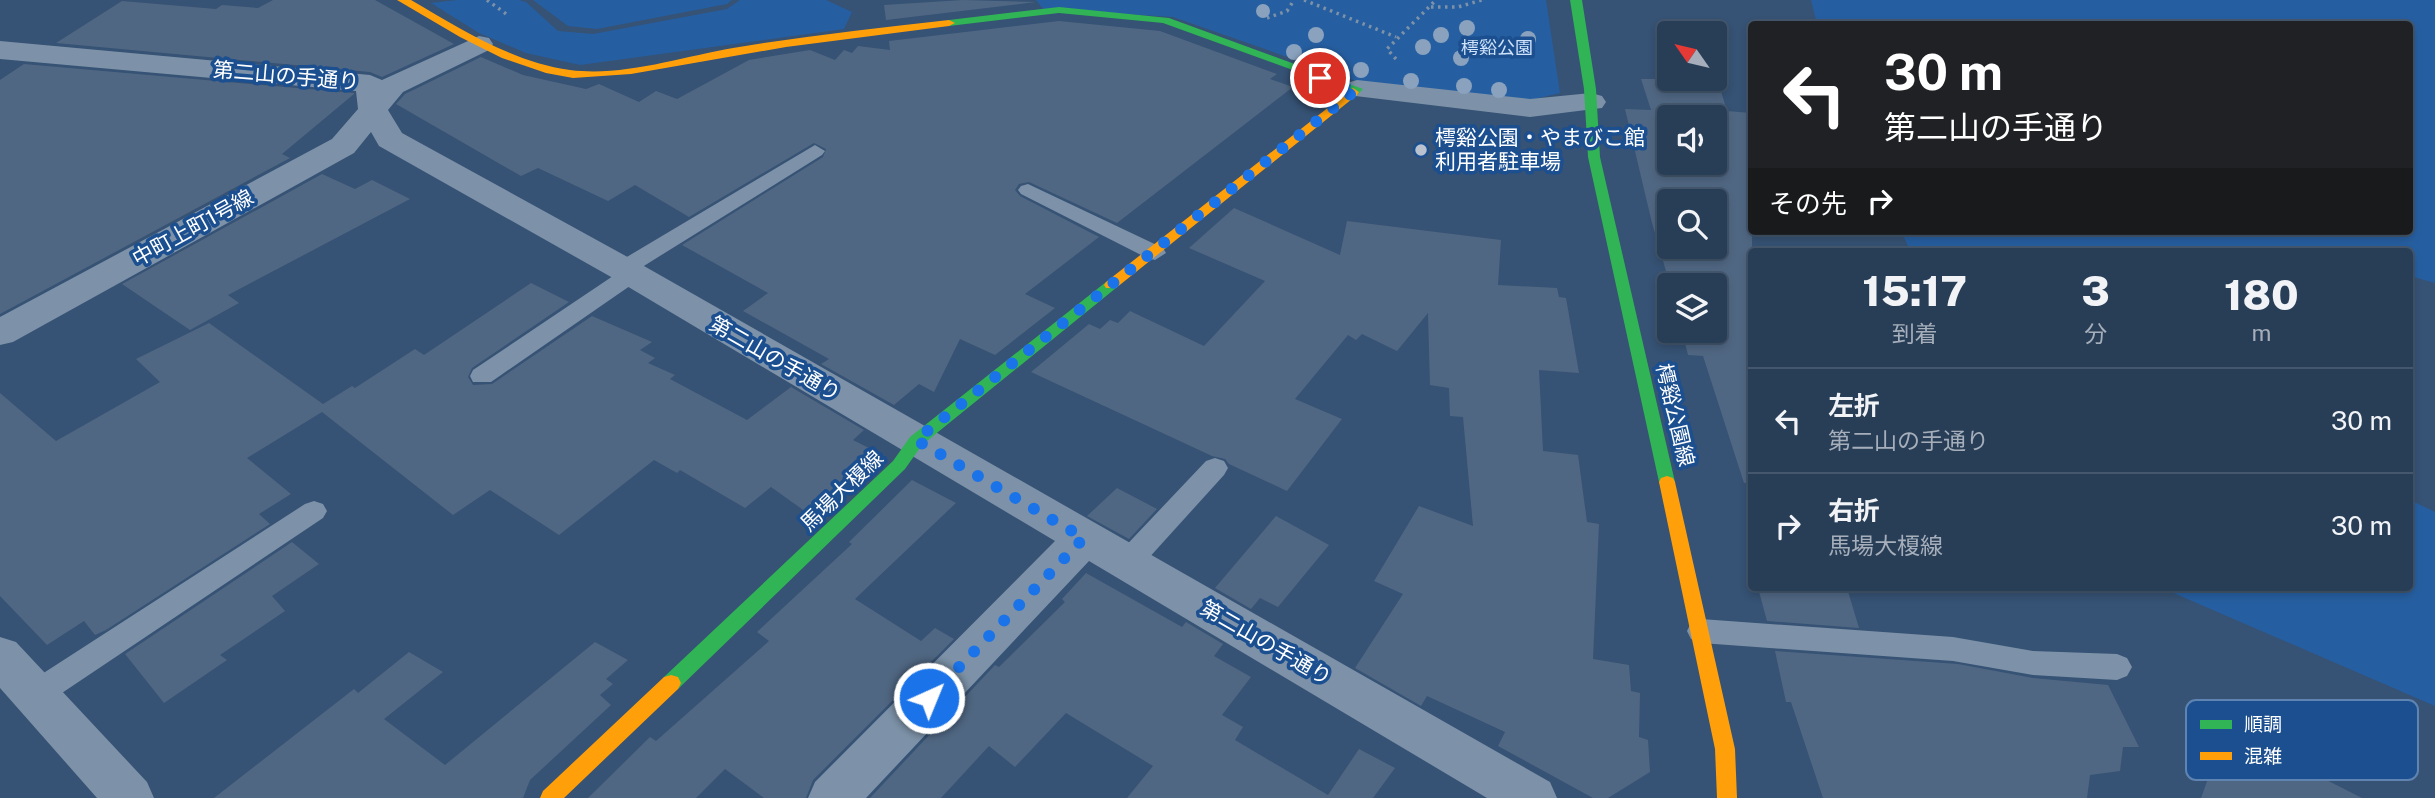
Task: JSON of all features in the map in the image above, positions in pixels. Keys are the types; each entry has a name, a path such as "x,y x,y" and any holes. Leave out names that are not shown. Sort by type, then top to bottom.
{"street":[{"path":"403,0 479,44 545,68 575,74 624,70 783,43 1059,10 1165,20 1357,89 1530,108 1591,102"},
{"name":"樗谿公園線","path":"1576,0 1591,102 1594,157 1701,631 1725,749 1727,798"},
{"name":"中町上町1号線","path":"0,333 343,146 372,107 393,86 479,44"},
{"name":"第二山の手通り","path":"0,50 370,84 372,107 390,139 627,272 1532,798"},
{"name":"馬場大榎線","path":"550,798 900,465 916,440 1155,253 1357,89"},
{"path":"833,798 1084,538"},
{"path":"0,656 129,798"}],"lane":[{"path":"482,376 627,272 815,151"},
{"path":"1028,190 1155,253"},
{"path":"1127,563 1215,468"},
{"path":"36,694 314,511"},
{"path":"1701,631 1953,649 2033,663 2117,667"}],"path":[{"path":"487,0 515,22"},
{"path":"1304,0 1396,37"},
{"path":"1403,62 1395,59 1387,49 1396,37 1436,0"},
{"path":"1430,8 1458,7 1482,0"}],"green space":[{"path":"457,0 519,0 526,2 558,31 593,34 727,9 740,0 826,0 852,12 844,29 580,65 526,53 479,33 431,3"},
{"path":"533,0 732,0 727,4 597,29 568,26"},
{"name":"樗谿公園","path":"1036,0 1546,0 1560,93 1531,100 1356,81 1173,17 1043,9"},
{"path":"1811,0 2435,0 2435,283 2413,277 2413,248 1909,248 1903,235 2413,235 2413,21 1816,21"},
{"path":"2413,501 2435,512 2435,706 2169,591 2413,591"}],"building":[{"path":"273,0 375,0 454,44 382,77 370,72 56,43 122,1 216,9 222,5 258,8"},
{"path":"963,0 1036,2 886,20 884,5"},
{"path":"1059,21 1160,31 1277,74 1270,79 1293,87 1117,223 1029,182 1019,184 1015,190 1020,196 1099,237 1025,294 1055,308 995,355 960,339 934,392 919,384 894,405 821,364 829,359 743,311 768,293 682,245 823,157 826,149 814,143 689,217 635,185 608,201 538,168 521,176 396,104 405,94 481,57 523,75 586,89 599,84 639,102 656,91 677,99 749,60 810,50 835,60 844,50 852,53 858,46 890,50 889,41"},
{"path":"24,64 354,94 282,154 290,158 0,314 0,80"},
{"path":"1641,79 1657,79 1657,91 1721,91 1725,105 1657,105 1657,175 1727,175 1727,111 1748,113 1748,235 1752,235 1752,248 1748,248 1748,482 1744,483 1703,356 1688,355 1685,343 1727,343 1727,273 1667,273 1662,259 1727,259 1727,189 1657,189 1657,240 1625,109 1651,110"},
{"path":"322,174 355,189 372,180 410,199 228,295 239,303 190,330 122,284"},
{"path":"1234,208 1340,255 1347,221 1501,240 1498,285 1557,288 1559,297 1566,298 1579,373 1539,370 1543,451 1578,455 1587,522 1599,524 1593,659 1629,665 1631,691 1640,693 1639,737 1648,740 1650,772 1608,798 1593,798 1498,746 1505,732 1427,696 1421,706 1355,668 1403,594 1374,581 1419,506 1473,526 1463,417 1450,416 1449,388 1430,385 1428,313 1397,351 1362,334 1356,340 1348,335 1295,399 1342,419 1287,491 1229,464 1225,459 1212,456 1031,372 1089,324 1100,329 1110,320 1118,323 1130,311 1204,346 1265,281 1189,248"},
{"path":"531,283 569,302 472,368 468,377 473,385 492,384 592,316 652,342 640,350 655,358 648,363 675,375 670,379 747,420 791,387 864,430 853,440 881,454 813,517 771,487 745,508 680,470 677,473 654,460 559,535 490,490 453,515 322,412 247,458 291,494 259,514 270,524 106,630 95,635 84,621 47,645 0,596 0,393 56,441 160,382 136,359 209,323 323,404 352,386 355,388 415,349 424,355"},
{"path":"912,480 956,503 855,599 921,641 935,628 954,639 813,780 806,798 764,798 725,769 696,798 588,798 650,737 656,741 769,641 757,632 852,544 849,542"},
{"path":"1117,488 1157,509 1129,539 1087,516"},
{"path":"1276,516 1329,545 1278,607 1260,598 1251,609 1215,588"},
{"path":"292,542 319,564 272,596 285,611 220,655 227,660 164,703 125,654"},
{"path":"1086,573 1182,627 1186,622 1223,644 1214,656 1251,677 1222,715 1243,727 1235,740 1328,795 1359,749 1395,768 1373,798 1127,798 1153,766 1066,713 1015,767 989,746 941,798 870,798 995,665 999,667 1065,602 1062,599"},
{"path":"1759,591 1848,591 1859,628 1767,621"},
{"path":"595,642 628,660 606,679 613,684 600,695 611,705 530,780 523,798 214,798 354,689 358,693 409,652 443,672 384,719 445,765"},
{"path":"1775,651 1958,664 2033,678 2108,685 2139,747 2123,747 2120,771 2090,775 2087,798 1823,798 1791,702 1786,702"},
{"path":"2208,780 2327,780 2362,798 2201,798"}],"traffic: fast":[{"path":"1576,0 1590,89 1594,157 1667,482"},
{"path":"949,23 1059,10 1165,20 1357,89 1353,92"},
{"path":"671,683 899,465 916,441 1111,285"}],"traffic: slow":[{"path":"403,0 485,46 528,64 573,74 631,71 786,43 949,23"},
{"path":"1111,285 1353,92"},
{"path":"1667,482 1725,749 1727,798"},
{"path":"550,798 671,683"}],"place":[{"name":"樗谿公園・やまびこ館 利用者駐車場","path":"1421,150"}],"route":[{"path":"929,698 1084,538 916,440 1155,253 1357,89 1320,78"}]}
